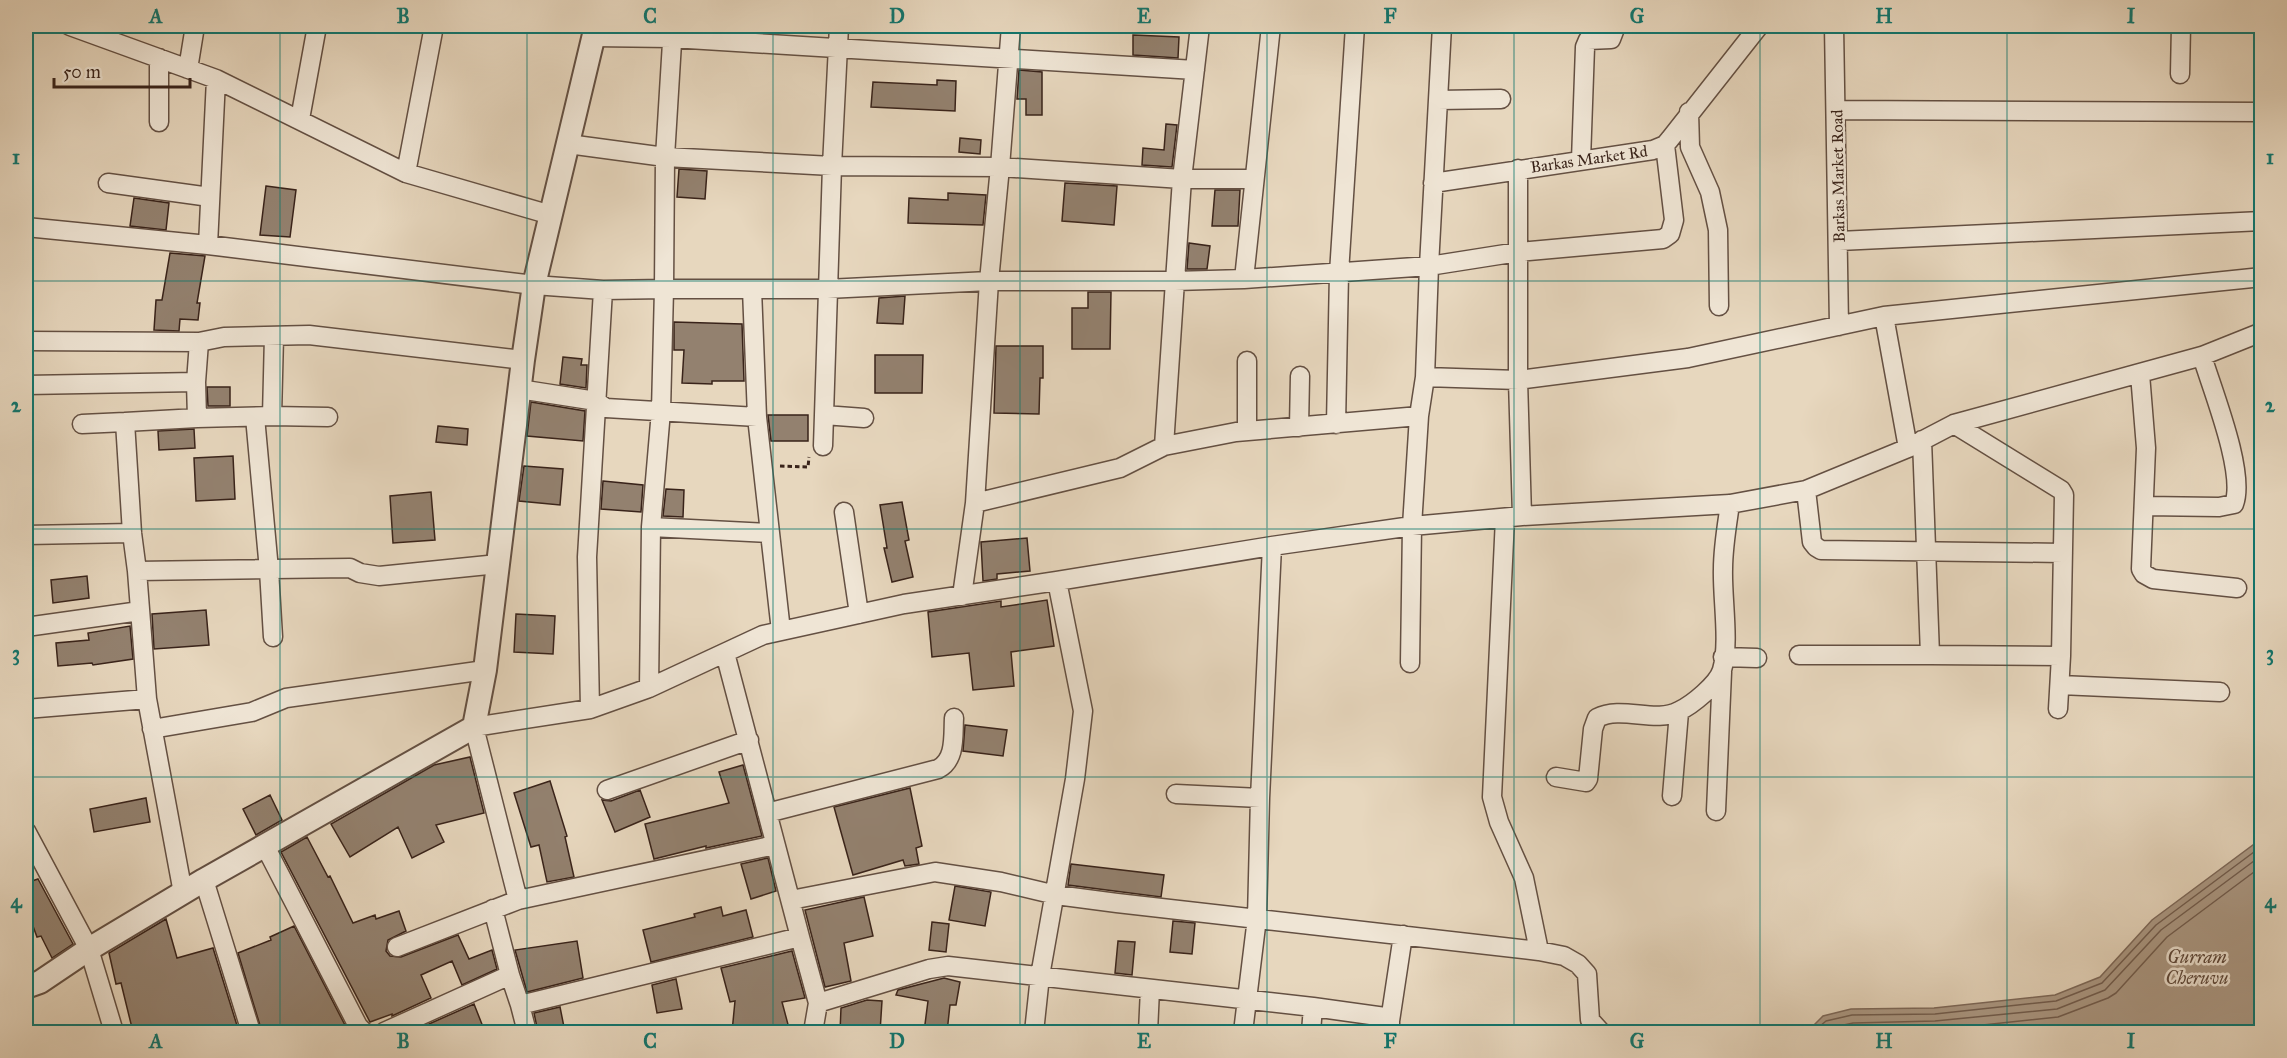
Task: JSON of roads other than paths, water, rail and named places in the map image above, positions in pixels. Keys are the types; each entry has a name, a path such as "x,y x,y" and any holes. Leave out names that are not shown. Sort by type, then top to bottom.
{"street":[{"path":"70,26 216,79 406,173 551,215"},
{"path":"188,69 195,26"},
{"path":"300,119 318,26"},
{"path":"406,173 434,26"},
{"path":"823,446 827,290 839,26"},
{"path":"962,596 975,503 989,281 1011,26"},
{"path":"1164,446 1182,179 1200,26"},
{"path":"1244,279 1271,26"},
{"path":"1336,424 1340,273 1355,26"},
{"path":"1410,663 1412,526 1419,416 1425,377 1442,26"},
{"path":"1581,160 1585,47 1588,40 1611,39 1616,26"},
{"name":"Barkas Market Rd","path":"1433,183 1653,150 1665,145 1759,26"},
{"name":"Barkas Market Road","path":"1834,26 1839,326"},
{"path":"2180,74 2181,26"},
{"path":"518,900 474,727 485,670 534,285 595,31 672,32 837,48 1195,70"},
{"path":"649,688 651,527 661,411 665,157 672,32"},
{"path":"159,58 159,122"},
{"path":"208,245 216,79"},
{"path":"1438,100 1501,99"},
{"path":"1837,110 2262,112"},
{"path":"1689,112 1690,147 1710,192 1718,230 1719,306"},
{"path":"568,144 665,157 832,166 1000,166 1182,179 1254,179"},
{"path":"26,227 208,245 534,285 603,290 827,290 989,281 1244,279 1429,266 1518,252 1664,239 1670,234 1674,220 1665,145"},
{"path":"1518,169 1518,380 1514,517 1492,797 1499,822 1524,878 1539,951"},
{"path":"108,183 210,197"},
{"path":"1839,241 2262,221"},
{"path":"1425,377 1518,380 1688,358 1884,316 2262,277"},
{"path":"752,289 757,417 781,631"},
{"path":"590,709 587,557 603,290"},
{"path":"1884,316 1915,444 1926,552 1930,655"},
{"path":"26,987 40,982 89,949 204,880 474,727 590,709 649,688 763,635 904,604 1412,526 1514,517 1730,504 1806,490 1915,444 1954,424 2202,356 2262,332"},
{"path":"26,340 198,342 224,337 309,335 523,360"},
{"path":"273,637 264,416 274,336"},
{"path":"197,418 198,342"},
{"path":"2145,506 2219,507 2234,504 2237,496 2234,463 2202,356"},
{"path":"1247,361 1247,431"},
{"path":"2140,374 2146,448 2145,506 2140,560 2144,574 2152,579 2236,588"},
{"path":"1299,427 1300,376"},
{"path":"26,385 196,382"},
{"path":"519,389 596,401 606,408 757,417"},
{"path":"824,415 864,418"},
{"path":"82,424 264,416 328,417"},
{"path":"975,503 1120,468 1164,446 1247,431 1419,416"},
{"path":"125,422 132,533 147,699 183,893"},
{"path":"1954,424 2061,490 2064,495 2058,709"},
{"path":"1806,490 1812,542 1816,547 1828,552 2063,553"},
{"path":"1716,811 1723,664 1723,567 1730,504"},
{"path":"844,512 859,614"},
{"path":"651,527 769,533"},
{"path":"26,535 132,533"},
{"path":"1243,1032 1257,918 1260,798 1272,546"},
{"path":"137,571 350,568 360,573 380,576 498,564"},
{"path":"1034,1032 1040,976 1075,779 1083,711 1057,581"},
{"path":"26,627 140,611"},
{"path":"725,652 818,1003 813,1032"},
{"path":"1799,655 2061,656"},
{"path":"1723,664 1757,658"},
{"path":"1556,777 1586,782 1593,729 1597,718 1610,714 1665,715 1679,712 1709,689 1723,664"},
{"path":"152,729 252,712 286,698 485,670"},
{"path":"2060,685 2220,692"},
{"path":"26,709 147,699"},
{"path":"1672,796 1679,712"},
{"path":"767,813 946,765 950,758 954,718"},
{"path":"607,790 749,740"},
{"path":"1176,794 1260,798"},
{"path":"26,831 89,949 114,1032"},
{"path":"397,947 518,900 775,845"},
{"path":"265,846 358,1026 364,1032"},
{"path":"791,900 935,872 1001,882 1056,895 1539,951 1564,956 1578,964 1587,974 1587,1010 1590,1020 1601,1032"},
{"path":"204,880 251,1032"},
{"path":"493,909 527,1032"},
{"path":"1390,1027 1403,935"},
{"path":"520,1005 800,937"},
{"path":"818,1003 929,969 948,966 1247,999 1385,1017 1390,1027"},
{"path":"384,1032 510,975"},
{"path":"1148,1032 1150,989"},
{"path":"1311,1032 1314,1008"}],"water":[{"name":"Gurram Cheruvu","path":"2261,839 2261,1032 1807,1032 1823,1016 1851,1009 1934,1008 2055,995 2100,977 2152,920"}]}
